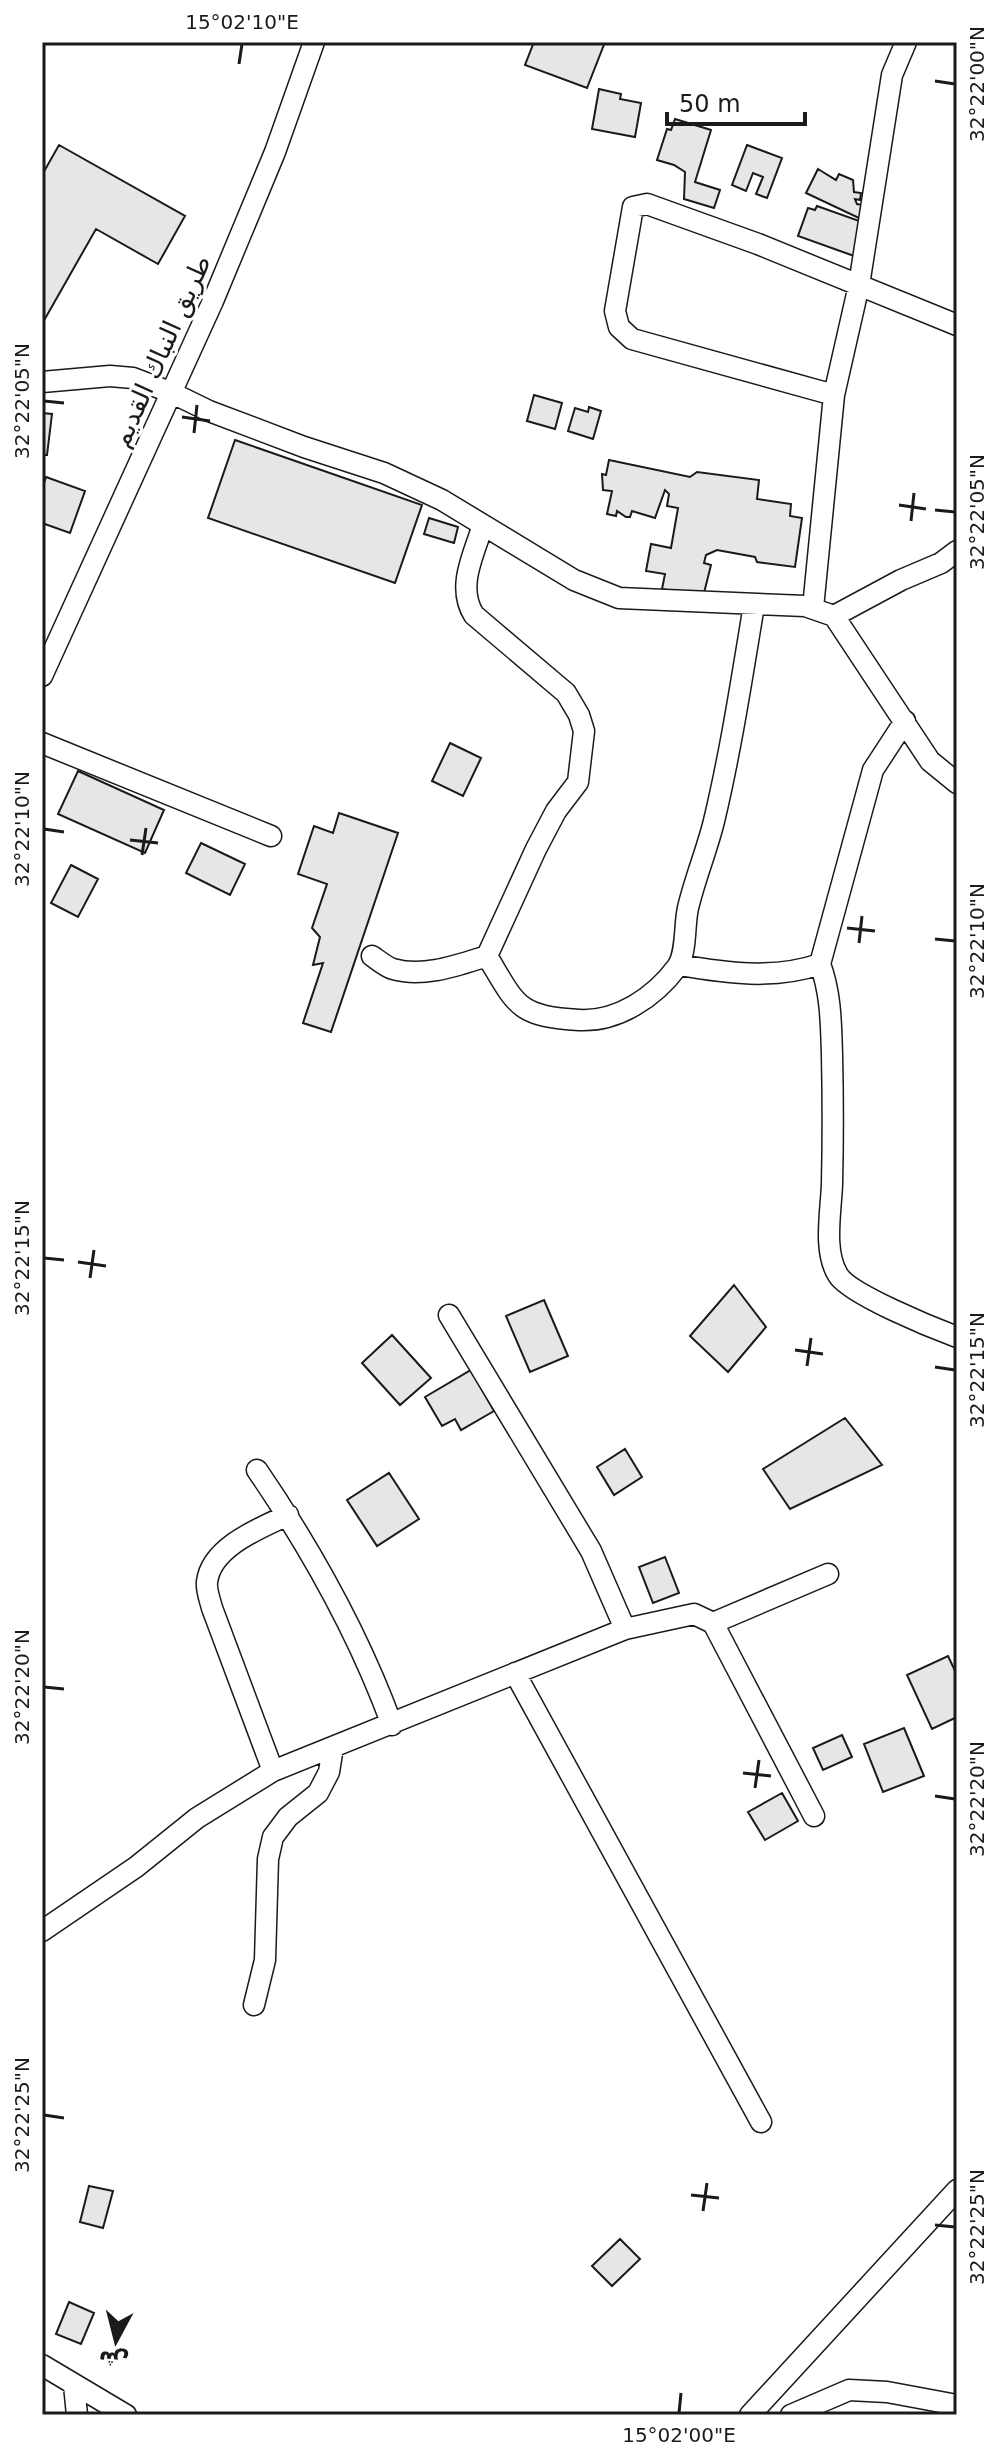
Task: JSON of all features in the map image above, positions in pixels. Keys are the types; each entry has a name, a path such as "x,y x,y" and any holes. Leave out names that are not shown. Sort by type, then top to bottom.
{"street":[{"name":"طريق النباك القديم","path":"42,676 213,301 264,179 314,42"},
{"path":"813,608 834,395 859,285 892,75 906,42"},
{"path":"834,395 632,339 619,327 615,311 633,207 647,204 758,244 957,325"},
{"path":"42,382 110,376 133,378 222,416 384,473 442,500 574,580 619,598 813,608 834,616 930,761 957,783"},
{"path":"372,956 393,969 412,971 439,970 487,956 556,811 578,782 584,731 566,693 474,615 465,601 464,589 483,525"},
{"path":"834,616 901,580 941,563 957,551"},
{"path":"487,956 518,1006 531,1014 584,1020 609,1017 630,1008 655,991 679,965 688,908 714,823 728,756 754,605"},
{"path":"905,721 873,770 820,964 828,985 831,1040 832,1262 839,1278 859,1294 957,1337"},
{"path":"42,743 271,836"},
{"path":"679,965 729,973 790,972 820,964"},
{"path":"449,1315 591,1551 625,1629"},
{"path":"257,1470 288,1515 373,1672 392,1725"},
{"path":"273,1771 212,1608 207,1583 213,1567 227,1549 288,1515"},
{"path":"713,1623 828,1574"},
{"path":"42,1931 136,1867 197,1818 273,1771 625,1629 694,1614 713,1623 814,1816"},
{"path":"515,1673 761,2122"},
{"path":"254,2005 265,1960 268,1859 273,1837 288,1817 318,1793 329,1772 333,1747"},
{"path":"750,2415 957,2190"},
{"path":"42,2365 126,2415"},
{"path":"74,2385 77,2415"},
{"path":"791,2415 849,2390 887,2392 957,2405"}],"building":[{"path":"534,42 605,42 587,88 525,65"},
{"path":"599,89 621,94 620,99 641,103 635,137 592,129"},
{"path":"675,119 711,130 695,182 720,190 714,208 684,199 685,172 657,160 667,129 671,130"},
{"path":"59,145 185,216 158,264 96,229 42,324 42,175"},
{"path":"747,145 782,158 767,198 756,194 763,177 753,173 746,191 732,185"},
{"path":"818,169 836,180 839,174 853,180 854,192 861,193 860,200 855,199 857,204 863,205 861,219 806,193"},
{"path":"817,206 865,223 854,256 798,236 808,208 815,210"},
{"path":"534,395 562,403 555,429 527,421"},
{"path":"589,407 601,411 593,439 568,431 575,408 588,412"},
{"path":"42,413 52,414 47,455 42,455"},
{"path":"235,440 422,505 395,583 208,518"},
{"path":"609,460 690,477 697,472 759,480 757,499 791,504 790,516 802,518 795,567 757,562 755,557 717,550 706,555 704,563 711,565 704,593 699,596 662,589 665,574 646,571 651,544 671,548 678,508 667,506 669,494 665,490 655,518 632,511 630,517 617,511 616,516 607,514 612,491 603,490 602,474 606,475"},
{"path":"46,477 85,491 70,533 42,523 42,489"},
{"path":"429,518 458,527 454,543 424,534"},
{"path":"450,743 481,758 463,796 432,781"},
{"path":"78,771 164,810 145,853 58,814"},
{"path":"339,813 398,833 331,1032 303,1023 323,963 313,965 320,937 312,928 327,884 298,874 314,826 333,833"},
{"path":"201,843 245,864 230,895 186,873"},
{"path":"71,865 98,879 78,917 51,903"},
{"path":"734,1285 766,1327 728,1372 690,1336"},
{"path":"544,1300 568,1356 530,1372 506,1316"},
{"path":"392,1335 431,1378 400,1405 362,1363"},
{"path":"471,1370 494,1411 461,1430 455,1419 442,1426 425,1397"},
{"path":"845,1418 882,1465 790,1509 763,1469"},
{"path":"625,1449 642,1477 614,1495 597,1467"},
{"path":"389,1473 419,1519 377,1546 347,1500"},
{"path":"665,1557 679,1593 653,1603 639,1567"},
{"path":"948,1656 957,1675 957,1717 932,1729 907,1675"},
{"path":"904,1728 924,1776 883,1792 864,1744"},
{"path":"842,1735 852,1757 823,1770 813,1748"},
{"path":"782,1793 798,1821 765,1840 748,1812"},
{"path":"89,2186 113,2191 103,2228 80,2222"},
{"path":"620,2239 640,2259 612,2286 592,2266"},
{"path":"69,2302 94,2313 81,2344 56,2334"}]}
